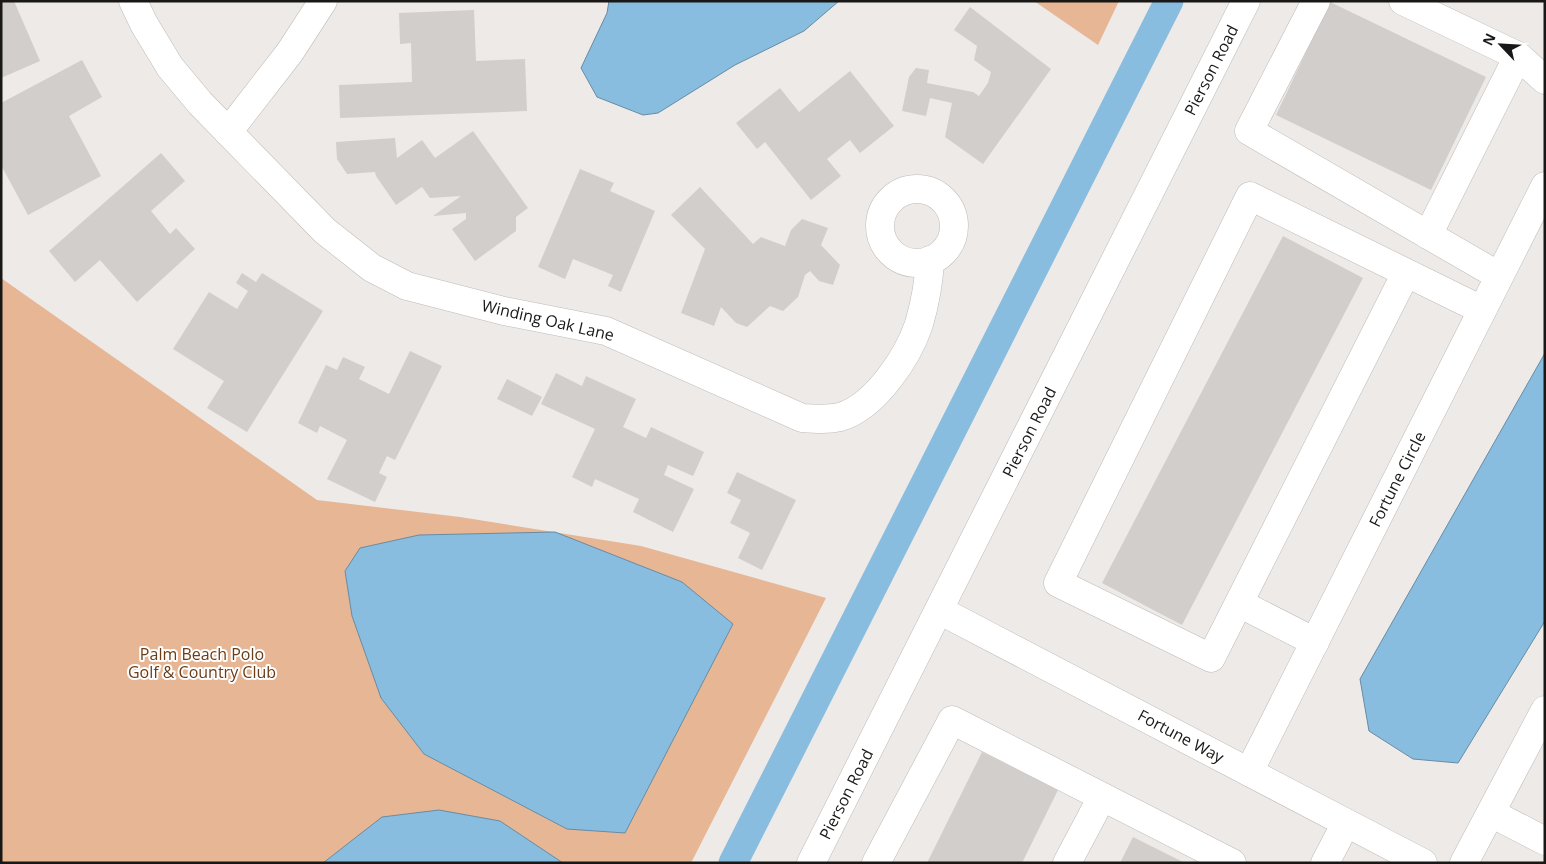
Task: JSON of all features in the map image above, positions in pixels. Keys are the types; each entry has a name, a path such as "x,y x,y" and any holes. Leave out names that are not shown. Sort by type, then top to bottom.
{"street":[{"name":"Winding Oak Lane","path":"133,1 144,24 170,67 228,132 340,245 372,268 407,286 504,311 606,331 802,418 821,420 840,417 858,409 873,397 899,364 919,324 928,282 930,260"},
{"path":"228,132 290,52 323,1"},
{"name":"Pierson Road","path":"811,863 1246,1"},
{"path":"1316,1 1250,131 1499,276"},
{"path":"1403,1 1518,56 1545,80"},
{"path":"1428,235 1518,56"},
{"name":"Fortune Circle","path":"1249,772 1545,186"},
{"path":"1406,273 1211,658 1058,583 1250,196 1482,310"},
{"path":"1239,603 1315,642"},
{"name":"Fortune Way","path":"939,610 1346,823 1407,859"},
{"path":"1464,863 1545,710"},
{"path":"876,863 952,720 1232,863"},
{"path":"1067,863 1102,797"},
{"path":"1490,813 1545,841"},
{"path":"1325,863 1346,823"}],"green space":[{"path":"1034,1 1119,1 1098,45"},
{"name":"Palm Beach Polo Golf & Country Club","path":"1,278 317,500 460,517 641,546 826,598 691,863 1,863"}],"water":[{"path":"609,1 839,1 804,31 735,65 658,113 643,115 597,97 581,68 607,13"},
{"path":"1545,353 1545,621 1458,763 1413,759 1369,731 1360,679"},
{"path":"555,532 682,582 733,624 625,833 567,829 424,754 381,698 352,616 345,571 360,548 419,535"},
{"path":"439,810 500,821 563,863 323,863 382,817"}],"building":[{"path":"1,1 14,1 40,61 1,78"},
{"path":"1330,2 1486,77 1431,190 1276,115"},
{"path":"970,7 1051,69 983,164 945,137 952,103 930,98 926,116 902,111 909,77 916,68 929,70 927,83 973,92 979,96 988,83 991,72 974,60 977,46 954,30"},
{"path":"474,10 476,61 525,59 527,111 340,118 339,85 412,82 411,43 400,44 399,13"},
{"path":"82,60 102,97 69,116 101,176 28,215 1,165 1,103"},
{"path":"850,71 894,126 860,153 850,140 827,159 841,176 811,200 765,142 757,149 736,123 780,88 799,112"},
{"path":"473,131 528,208 516,217 516,231 475,261 452,229 466,219 466,213 433,216 461,196 430,198 422,187 396,205 375,172 347,174 337,159 336,142 395,138 397,158 422,140 435,158"},
{"path":"161,153 185,181 151,211 170,234 176,228 195,249 137,302 100,260 75,282 49,251"},
{"path":"580,169 614,183 610,191 655,211 621,292 608,286 613,275 573,259 565,279 538,267"},
{"path":"700,187 753,244 761,237 785,246 791,230 802,219 828,228 821,245 840,265 833,285 819,281 810,271 805,275 798,297 783,311 770,306 747,327 736,323 721,307 714,326 681,313 705,249 671,215"},
{"path":"1283,236 1363,278 1182,625 1102,583"},
{"path":"242,273 256,282 262,273 323,311 247,432 207,408 224,381 173,349 209,292 237,309 248,291 236,283"},
{"path":"410,351 442,366 395,460 387,456 379,473 387,477 375,502 327,479 347,440 320,426 317,433 298,423 326,365 337,370 343,357 365,367 359,379 389,394"},
{"path":"556,373 582,386 586,376 636,399 623,427 646,438 651,427 704,452 693,476 668,465 664,475 694,489 673,532 633,512 639,499 595,479 592,487 572,477 595,429 541,404"},
{"path":"507,379 542,397 532,416 497,399"},
{"path":"737,472 796,500 762,570 738,558 750,533 730,523 741,500 727,493"},
{"path":"982,752 1058,790 1022,863 927,863"},
{"path":"1133,837 1185,863 1120,863"}],"waterway":[{"path":"733,863 1169,1"}]}
